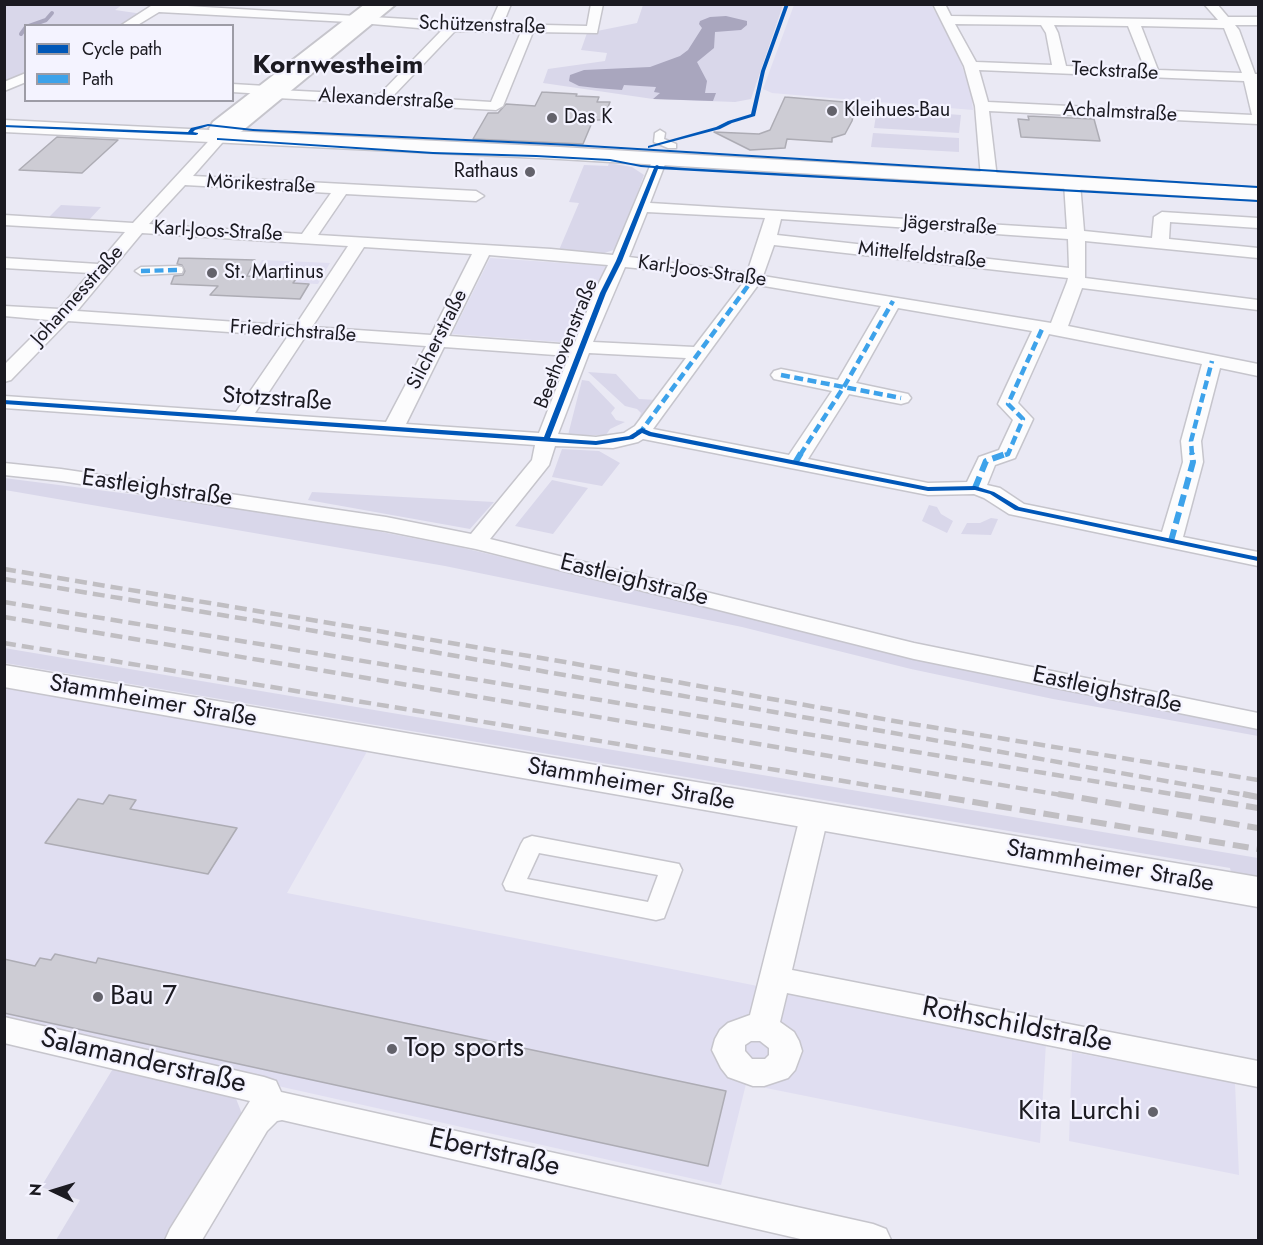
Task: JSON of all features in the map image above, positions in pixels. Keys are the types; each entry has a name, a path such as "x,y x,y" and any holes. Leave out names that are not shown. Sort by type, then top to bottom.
{"main road":[{"path":"4,126 666,153 989,178 1258,194"},
{"name":"Stammheimer Straße","path":"4,676 1258,893"}],"street":[{"path":"234,26 264,4"},
{"path":"222,135 236,127 271,92 368,14 389,4"},
{"path":"495,28 505,4"},
{"name":"Schützenstraße","path":"161,6 252,13 368,14 452,27 593,30 597,4"},
{"path":"939,4 971,66 982,106 989,178"},
{"path":"1210,4 1227,23 1254,78 1258,114"},
{"path":"130,24 161,6"},
{"path":"949,20 1227,23 1258,21"},
{"path":"1045,21 1052,33 1060,70"},
{"path":"1132,22 1153,74"},
{"path":"382,100 452,27"},
{"name":"Alexanderstraße","path":"234,88 496,106 529,28"},
{"name":"Teckstraße","path":"971,66 1254,78"},
{"path":"4,87 24,78"},
{"name":"Achalmstraße","path":"982,106 1258,120"},
{"path":"660,133 658,140 666,153"},
{"name":"Johannesstraße","path":"4,376 64,315 140,228 146,218 222,135"},
{"name":"Beethovenstraße","path":"476,542 542,461 546,440 603,293 666,153"},
{"name":"Mörikestraße","path":"181,180 476,196"},
{"path":"975,488 986,461 1008,454 1023,419 1008,404 1076,278 1076,235 1072,183"},
{"name":"Mörikestraße","path":"307,238 341,189"},
{"name":"Jägerstraße","path":"641,207 1076,235 1258,253"},
{"path":"698,353 753,279 768,240 774,214"},
{"path":"1160,244 1162,217 1258,224"},
{"name":"Karl-Joos-Straße","path":"4,220 360,241 619,261 893,301 1050,328 1258,370"},
{"name":"Mittelfeldstraße","path":"768,240 1076,278 1258,305"},
{"path":"243,417 297,332 360,241"},
{"name":"Silcherstraße","path":"393,429 483,250"},
{"path":"4,263 104,268"},
{"path":"141,271 177,270"},
{"path":"795,463 843,388 893,301"},
{"name":"Friedrichstraße","path":"4,311 437,342 698,353"},
{"name":"Stotzstraße","path":"4,402 596,443 631,438 642,430 698,353"},
{"path":"1171,541 1193,462 1191,441 1212,361"},
{"path":"781,375 901,398"},
{"path":"649,434 928,489 975,488 992,493 1017,509 1258,559"},
{"name":"Eastleighstraße","path":"4,469 61,475 386,524 476,542 914,651 1258,721"},
{"path":"763,1028 814,817"},
{"path":"532,844 671,870 656,912 514,884 532,844"},
{"name":"Rothschildstraße","path":"775,978 1258,1074"},
{"name":"Salamanderstraße","path":"4,1030 264,1091 268,1108"},
{"name":"Ebertstraße","path":"268,1108 282,1106 873,1240"},
{"path":"183,1240 255,1120 268,1108"}],"shaded area":[{"path":"5,5 122,5 115,10 143,14 121,24 24,24 24,72 5,82"},
{"path":"643,5 783,5 751,99 735,102 653,99 543,83 548,69 605,61 607,53 581,50 587,33 637,23"},
{"path":"794,5 931,5 955,45 971,93 973,110 772,93 763,89"},
{"path":"726,16 747,21 747,25 741,30 715,32 714,48 697,62 707,81 705,93 716,93 713,101 653,99 660,93 654,92 656,87 624,85 622,90 579,86 569,81 570,75 584,70 650,67 680,56 688,50 702,28 700,21 710,17"},
{"path":"877,109 961,115 959,133 874,128"},
{"path":"873,133 959,138 959,152 871,147"},
{"path":"609,163 632,167 644,175 617,249 604,253 559,250 579,203 569,202 584,165 608,166"},
{"path":"61,205 101,207 88,221 47,219"},
{"path":"490,258 606,266 574,343 452,334"},
{"path":"262,260 330,263 318,284 293,283 296,278 252,276"},
{"path":"588,372 616,374 639,399 657,400 644,420 639,418 641,413 637,409 625,406"},
{"path":"582,380 589,381 615,408 611,413 616,420 625,422 610,429 606,435 568,435"},
{"path":"562,449 599,451 620,463 602,486 552,477"},
{"path":"4,478 294,515 459,547 784,624 1258,726 1258,736 1053,699 911,669 742,627 445,566 5,490"},
{"path":"552,480 588,488 553,534 515,526"},
{"path":"312,492 494,502 470,529 308,500"},
{"path":"929,505 937,507 941,514 953,521 947,533 922,521"},
{"path":"991,518 998,519 991,535 961,534 967,523 980,523"},
{"path":"4,648 1258,858 1258,882 1232,876 1230,868 5,663"},
{"path":"4,684 369,748 287,893 1046,1043 1040,1143 746,1084 721,1185 5,1025"},
{"name":"Kita Lurchi","path":"1072,1052 1235,1083 1239,1175 1069,1141"},
{"path":"114,1067 235,1096 242,1114 169,1240 56,1240 80,1200 41,1187"}],"building":[{"name":"Das K","path":"542,92 599,97 597,102 610,102 603,120 593,120 583,144 473,139 488,113 498,113 506,104 535,106"},
{"path":"785,97 856,103 852,121 845,134 832,138 832,142 787,139 785,148 750,150 714,132 759,134 770,130"},
{"path":"1028,116 1094,119 1100,141 1021,137 1018,119 1029,120"},
{"path":"57,137 118,140 82,173 19,170"},
{"path":"179,258 255,260 247,276 297,278 293,283 309,284 300,299 210,295 218,286 171,284 174,276 183,275 185,271 182,265 177,264"},
{"path":"109,795 136,800 130,809 237,828 208,874 45,843 78,799 103,804"},
{"path":"55,954 96,963 98,958 726,1091 708,1166 4,1013 4,959 35,966 40,958 51,960"}],"waterway":[{"path":"35,24 46,20 52,13"},
{"path":"21,34 24,30"}],"railway":[{"path":"4,569 565,662 900,722 1258,780"},
{"path":"4,579 252,620 1251,796"},
{"path":"4,602 1184,796"},
{"path":"4,617 1067,796"},
{"path":"4,643 934,796"},
{"path":"925,794 1258,849"},
{"path":"1058,794 1258,828"},
{"path":"1175,794 1258,808"},
{"path":"1243,794 1258,797"}],"marked path":[{"path":"141,271 177,270"},
{"path":"637,433 642,430 753,279"},
{"path":"795,463 845,385 893,301"},
{"path":"975,488 986,461 1008,454 1023,419 1008,404 1043,327"},
{"path":"1171,541 1193,462 1191,441 1212,361"},
{"path":"781,375 901,398"}],"cycle path":[{"path":"650,147 718,128 753,115 763,71 787,4"},
{"path":"189,134 193,129 208,125 253,130 572,145 1258,187"},
{"path":"4,126 196,134"},
{"path":"219,139 433,153 610,160 641,166 685,169 1258,201"},
{"path":"546,440 603,293 619,261 657,166"},
{"path":"4,402 596,443 631,438 642,430 649,434 928,489 975,488 992,493 1017,509 1258,559"}],"place":[{"name":"Kleihues-Bau","path":"832,111"},
{"name":"Das K","path":"552,118"},
{"name":"Rathaus","path":"530,172"},
{"name":"St. Martinus","path":"212,273"},
{"name":"Bau 7","path":"98,997"},
{"name":"Top sports","path":"392,1049"},
{"name":"Kita Lurchi","path":"1153,1112"}],"district":[{"name":"Kornwestheim","path":"338,67"}]}
